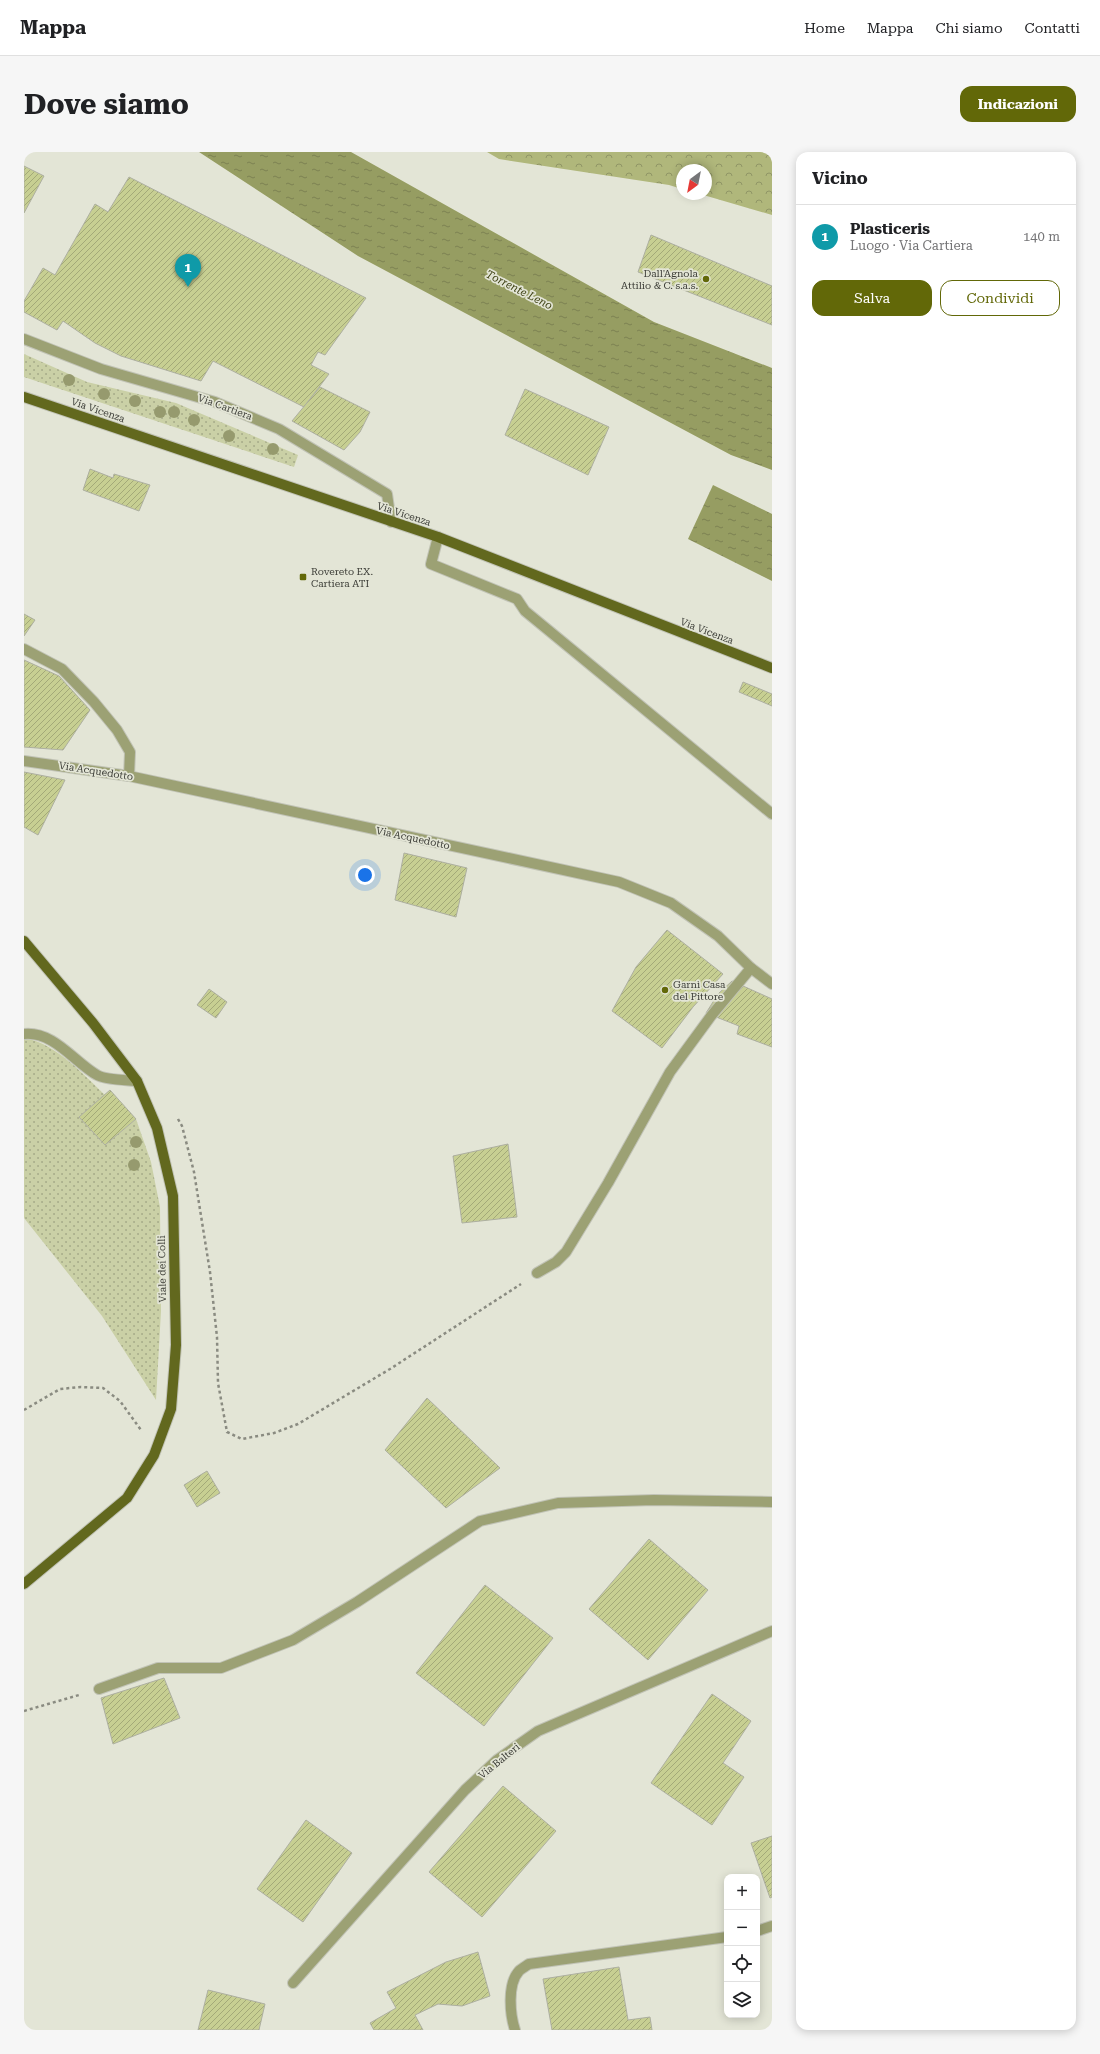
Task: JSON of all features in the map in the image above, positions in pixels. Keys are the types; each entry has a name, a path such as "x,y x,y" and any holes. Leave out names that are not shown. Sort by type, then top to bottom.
{"main road":[{"name":"Via Vicenza","path":"24,397 438,537 772,668"},
{"name":"Viale dei Colli","path":"24,941 93,1023 137,1081 157,1128 173,1196 176,1345 171,1409 154,1455 127,1498 24,1584"}],"street":[{"name":"Via Cartiera","path":"24,339 101,369 215,402 279,429 387,494 391,522"},
{"path":"438,537 431,564 516,600 525,611 772,814"},
{"path":"24,648 62,669 94,702 118,730 130,752 129,776"},
{"name":"Via Acquedotto","path":"24,761 129,776 619,882 671,903 718,936 751,968 772,984"},
{"path":"538,1273 556,1262 566,1252 587,1220 670,1072 711,1016 751,968"},
{"path":"24,1034 32,1034 52,1041 98,1076 137,1081"},
{"path":"99,1689 158,1668 221,1668 293,1640 357,1602 480,1521 558,1503 654,1500 772,1502"},
{"name":"Via Balteri","path":"293,1983 465,1790 497,1760 538,1731 772,1631"},
{"path":"760,1930 772,1926"},
{"path":"515,2030 510,2016 511,1990 518,1972 529,1964 724,1937"}],"path":[{"path":"174,1114 182,1126 194,1172 210,1272 217,1337 218,1383 227,1432 242,1439 274,1433 298,1424 383,1373 538,1273"},
{"path":"24,1410 60,1389 81,1387 102,1388 120,1401 132,1416 154,1455"},
{"path":"24,1711 99,1689"}],"shaded area":[{"path":"24,354 87,382 176,403 298,455 294,467 24,377"},
{"path":"27,1039 38,1042 59,1053 105,1095 79,1117 105,1145 136,1119 151,1162 160,1207 161,1311 156,1400 102,1316 24,1218 24,1040"}],"green space":[{"path":"487,152 772,152 772,215 712,198 712,164 676,164 676,187 499,159"}],"water":[{"name":"Torrente Leno","path":"199,152 351,152 654,322 772,368 772,470 731,455 358,256"},
{"path":"713,485 772,514 772,581 688,539"}],"building":[{"path":"24,166 44,176 24,213"},
{"path":"129,177 366,298 325,355 318,352 311,365 329,374 304,407 213,361 201,381 121,356 95,343 63,321 57,330 24,312 24,301 43,268 55,275 95,204 108,212"},
{"name":"Dall'Agnola Attilio & C. s.a.s.","path":"651,235 772,286 772,325 638,272"},
{"path":"320,387 370,412 360,432 344,450 292,421"},
{"path":"525,389 609,427 588,475 505,435"},
{"path":"90,469 113,478 114,474 150,485 139,511 83,490"},
{"path":"24,614 35,620 24,636"},
{"path":"24,660 59,676 90,710 63,750 24,747"},
{"path":"743,682 772,694 772,706 739,692"},
{"path":"24,772 65,780 38,835 24,827"},
{"path":"404,853 467,868 456,917 395,900"},
{"name":"Garnì Casa del Pittore","path":"667,930 723,974 693,1007 662,1048 612,1011 636,967"},
{"path":"732,981 772,999 772,1047 737,1034 739,1026 706,1013 718,994"},
{"path":"209,989 227,1002 216,1018 197,1005"},
{"path":"110,1090 136,1119 105,1145 79,1117"},
{"path":"508,1144 517,1217 462,1223 453,1156"},
{"path":"427,1398 500,1468 446,1508 385,1450"},
{"path":"207,1471 220,1493 197,1507 184,1485"},
{"path":"649,1539 708,1590 648,1660 589,1609"},
{"path":"485,1585 553,1638 484,1726 416,1673"},
{"path":"164,1678 180,1718 113,1744 101,1698"},
{"path":"712,1694 751,1721 723,1763 744,1777 712,1825 651,1783"},
{"path":"503,1786 556,1831 482,1917 429,1872"},
{"path":"306,1820 352,1853 303,1922 257,1889"},
{"path":"772,1836 772,1897 770,1898 751,1843"},
{"path":"478,1952 490,1996 462,2006 438,2004 415,2015 423,2030 374,2030 370,2023 396,2008 387,1992 446,1962"},
{"path":"619,1967 628,2020 650,2017 652,2030 552,2030 543,1979"},
{"path":"208,1990 265,2004 259,2030 198,2030"}],"place":[{"name":"Dall'Agnola Attilio & C. s.a.s.","path":"706,279"},
{"name":"Plasticeris","path":"188,287"},
{"name":"Rovereto EX. Cartiera ATI","path":"303,577"},
{"name":"Garnì Casa del Pittore","path":"665,990"}]}
